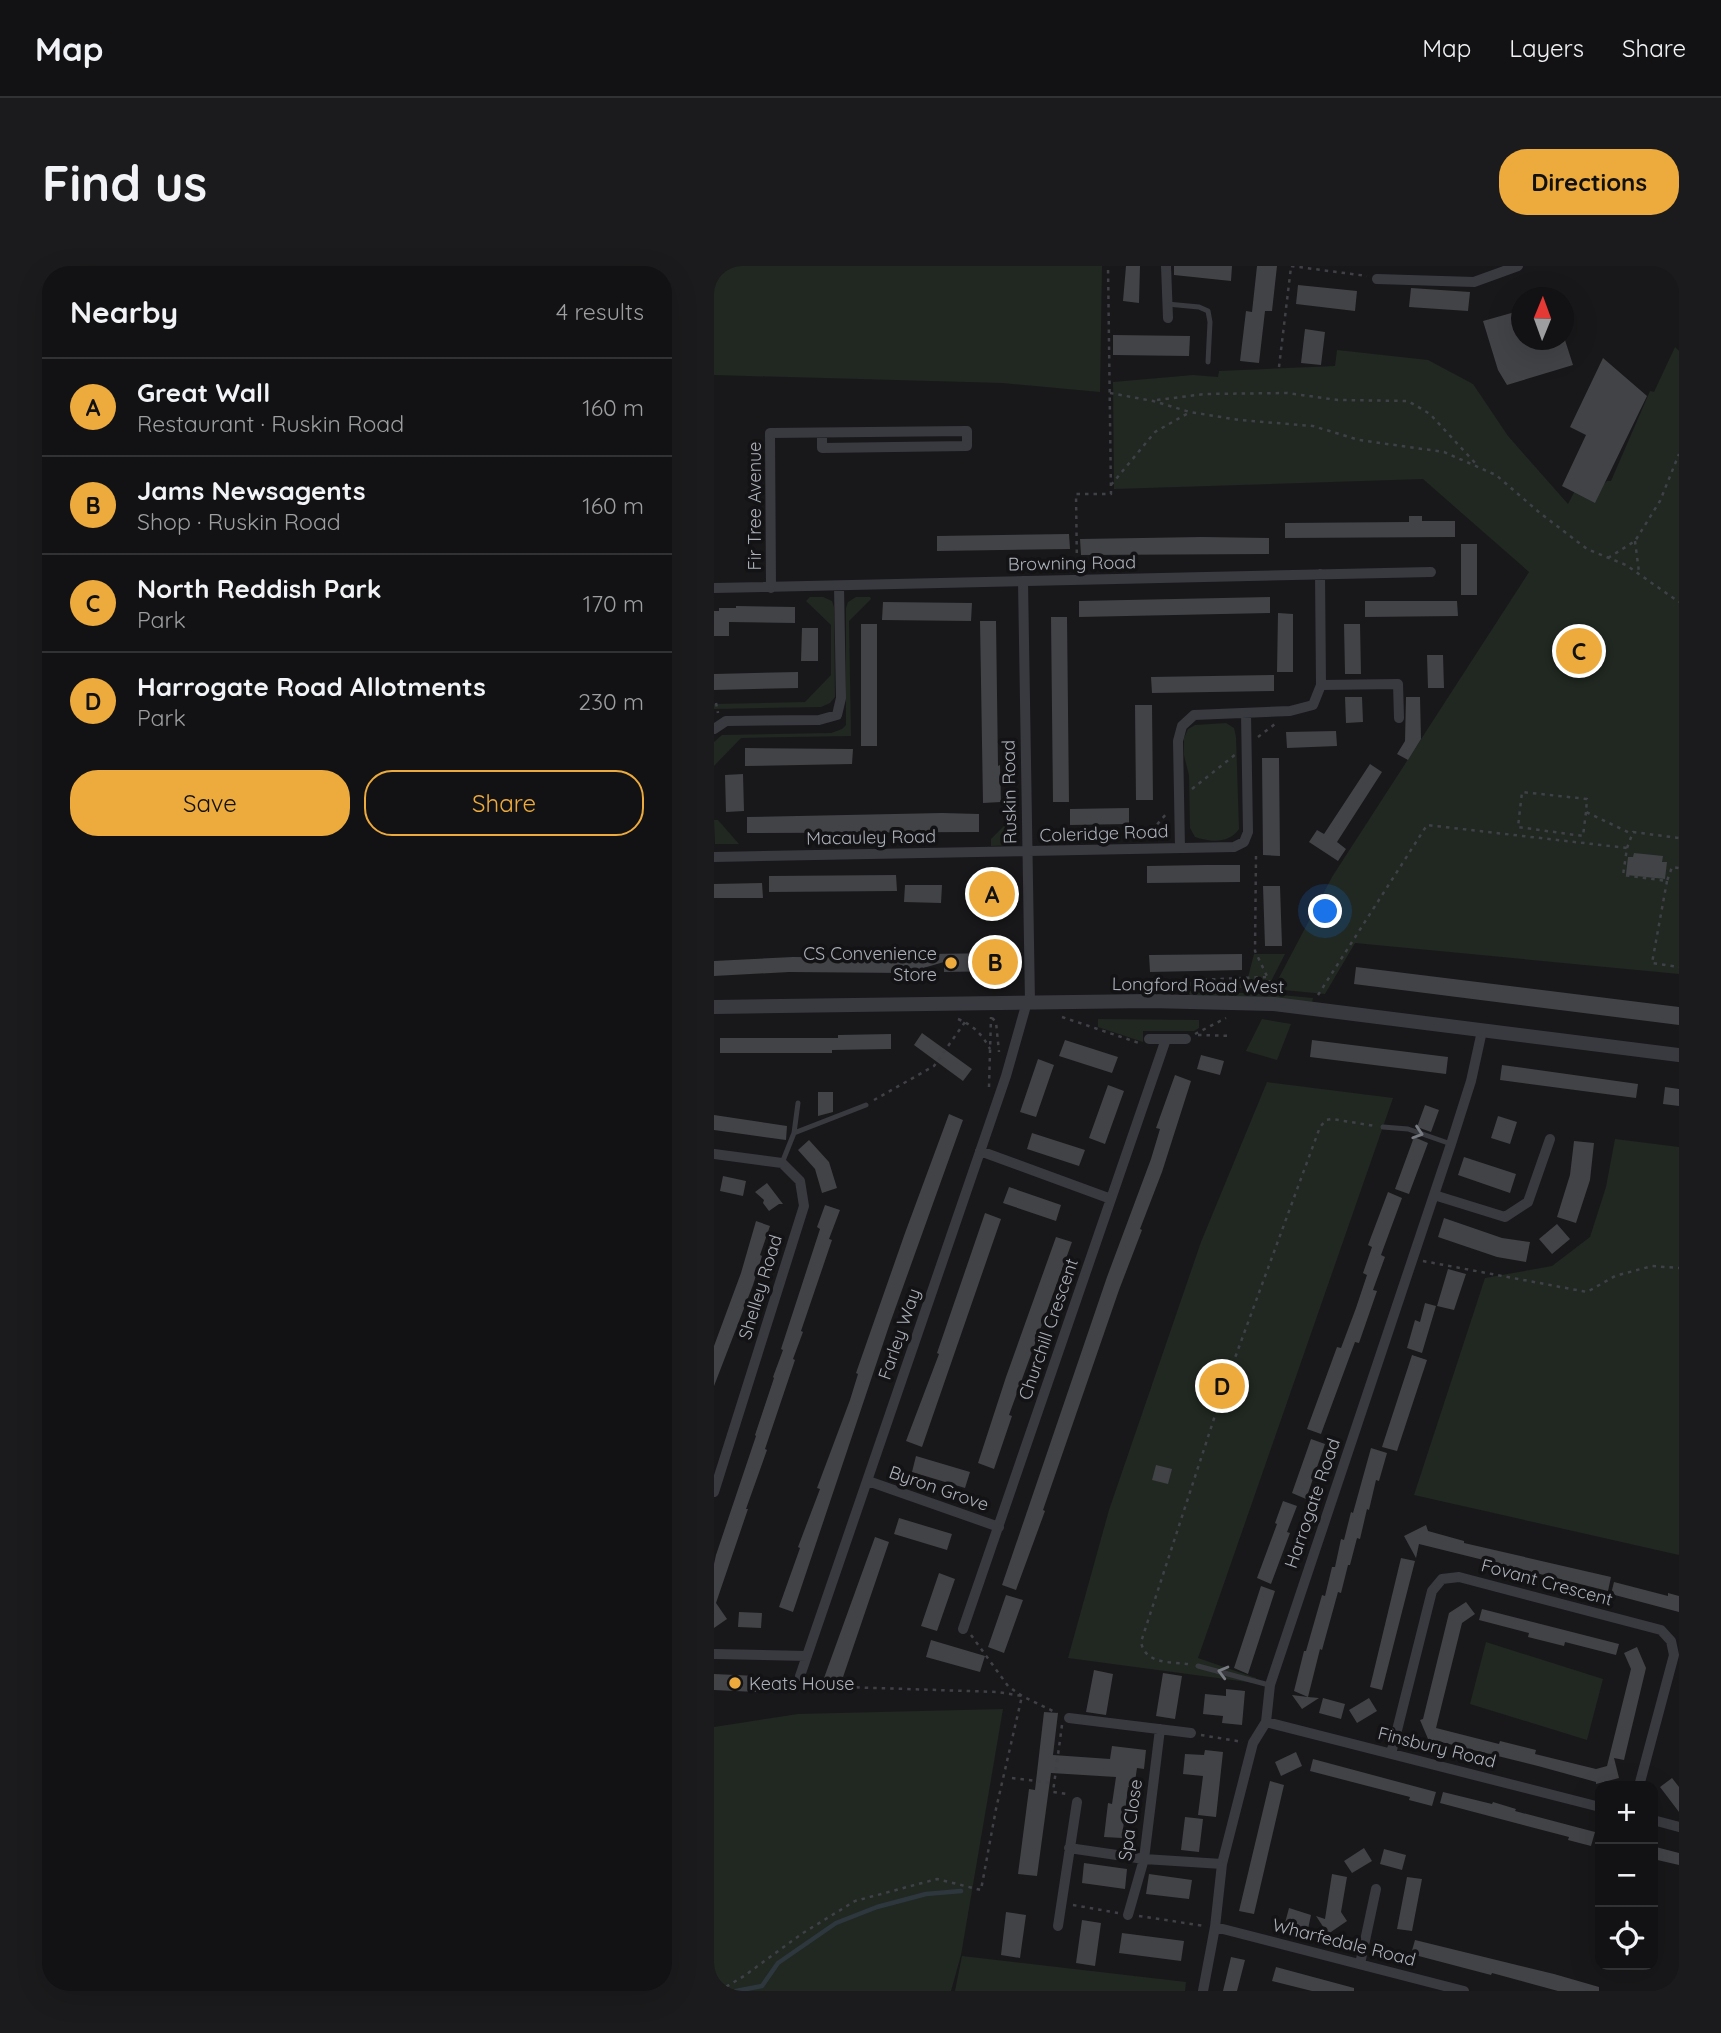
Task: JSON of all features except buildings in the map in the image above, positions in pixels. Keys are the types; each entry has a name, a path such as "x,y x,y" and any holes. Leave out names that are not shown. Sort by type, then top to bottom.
{"street":[{"path":"1166,266 1168,318"},
{"path":"1377,279 1474,282 1518,266"},
{"name":"Fir Tree Avenue","path":"771,588 770,433 967,431 967,446 822,448 822,433"},
{"name":"Browning Road","path":"714,588 1431,572"},
{"path":"1320,574 1321,685 1398,684 1399,718"},
{"name":"Ruskin Road","path":"1023,581 1028,1002"},
{"path":"714,729 726,721 818,720 836,715 841,698 839,586"},
{"name":"Coleridge Road","path":"1180,848 1178,741 1182,726 1194,715 1290,711 1313,705 1321,685"},
{"name":"Coleridge Road","path":"1028,853 1234,847 1244,842 1248,832 1246,713"},
{"name":"Macauley Road","path":"714,857 1028,853"},
{"name":"Longford Road West","path":"714,1007 1028,1002 1274,1004 1679,1055"},
{"name":"Farley Way","path":"800,1676 1006,1076 1028,1002"},
{"name":"Harrogate Road","path":"1203,1991 1215,1927 1222,1864 1253,1744 1266,1722 1270,1685 1451,1144 1471,1081 1482,1031"},
{"path":"1149,1039 1186,1039"},
{"name":"Churchill Crescent","path":"963,1629 1166,1039"},
{"path":"1434,1195 1505,1216 1528,1202 1550,1139"},
{"path":"980,1151 1111,1199"},
{"path":"714,1154 782,1163"},
{"name":"Shelley Road","path":"714,1492 804,1206 800,1181 782,1163"},
{"name":"Byron Grove","path":"868,1481 999,1527"},
{"name":"Fovant Crescent","path":"1391,1754 1432,1591 1443,1579 1459,1577 1661,1630 1671,1641 1674,1656 1640,1781"},
{"path":"714,1654 807,1656"},
{"path":"1069,1718 1191,1733"},
{"name":"Finsbury Road","path":"1266,1722 1595,1806"},
{"name":"Spa Close","path":"1128,1914 1144,1859 1160,1729"},
{"path":"1058,1926 1077,1802"},
{"path":"1658,1822 1679,1827"},
{"path":"1069,1848 1144,1859 1222,1864"},
{"path":"1360,1964 1376,1888"},
{"name":"Wharfedale Road","path":"1215,1927 1464,1991"}],"lane":[{"path":"1167,304 1199,306 1208,311 1208,362"},
{"path":"782,1163 794,1133 798,1103"},
{"path":"794,1133 866,1105"},
{"path":"1383,1127 1408,1129 1451,1144"},
{"path":"1198,1666 1270,1685"}],"path":[{"path":"1077,580 1076,495 1111,494 1108,266"},
{"path":"1279,368 1291,267 1377,279"},
{"path":"1110,393 1153,401 1190,412 1239,420 1313,426 1359,440 1444,452 1496,475 1587,549 1639,573 1679,602"},
{"path":"1153,401 1205,394 1287,393 1338,400 1408,401 1430,414 1479,467"},
{"path":"1111,486 1156,432 1190,412"},
{"path":"1608,558 1635,541 1660,501 1679,454"},
{"path":"1635,541 1639,573"},
{"path":"1134,849 1179,798 1290,711"},
{"path":"1522,792 1587,799 1586,812 1583,836 1518,827 1522,792"},
{"path":"1586,812 1632,834 1679,838"},
{"path":"1315,1009 1317,996 1427,825 1627,848"},
{"path":"1632,834 1623,875 1667,881"},
{"path":"1256,856 1255,951 1274,991"},
{"path":"1679,868 1672,867 1667,881 1652,963 1679,967"},
{"path":"1150,988 1150,982 1267,977"},
{"path":"1214,980 1214,988"},
{"path":"989,1089 992,1008"},
{"path":"1059,1016 1146,1045 1149,1039"},
{"path":"955,1017 971,1024 984,1037 990,1050"},
{"path":"991,1017 996,1022 1001,1066 1006,1076"},
{"path":"1229,1017 1194,1034 1232,1036"},
{"path":"866,1105 934,1066 965,1022"},
{"path":"1198,1666 1154,1659 1144,1652 1141,1642 1225,1385 1322,1124 1326,1120 1337,1119 1383,1127"},
{"path":"1413,1258 1587,1292 1615,1276 1652,1266 1679,1268"},
{"path":"963,1629 975,1638 1008,1686 1022,1696 1069,1718"},
{"path":"800,1676 816,1686 998,1692 1022,1696"},
{"path":"719,1991 855,1901 937,1880 981,1890 1022,1696"},
{"path":"1069,1718 1063,1721 1053,1792 1072,1795 1077,1802"},
{"path":"1191,1733 1253,1744"},
{"path":"1012,1778 1054,1783"}],"shaded area":[{"path":"714,266 1102,266 1100,392 1003,383 714,375"},
{"path":"1675,347 1679,351 1679,974 1355,943 1325,994 1273,989 1332,877 1529,572 1423,479 1114,489 1113,382 1193,375 1218,377 1219,371 1335,366 1337,350 1428,360 1473,384 1508,436 1568,504 1580,481 1598,490 1607,481 1611,481 1650,391 1654,392"},
{"path":"810,597 823,597 832,601 834,607 835,697 830,703 821,707 714,709 714,704 805,702 831,675 831,625 806,601"},
{"path":"856,597 871,599 849,621 851,736 741,738 714,766 714,742 722,735 831,733 846,725 846,608 848,602"},
{"path":"1226,723 1234,728 1236,737 1239,829 1225,839 1207,840 1195,837 1190,828 1189,775 1184,755 1184,738 1188,729 1195,725"},
{"path":"1013,817 1011,845 991,846 991,839"},
{"path":"714,820 718,820 739,844 715,844"},
{"path":"1254,954 1285,954 1267,989 1188,986 1188,982 1247,981"},
{"path":"1188,991 1313,998 1312,1002 1190,995"},
{"path":"1098,1019 1199,1020 1199,1028 1194,1031 1143,1031 1143,1042 1098,1027"},
{"path":"1262,1019 1291,1024 1277,1060 1246,1051"},
{"path":"1267,1082 1393,1098 1198,1658 1256,1678 1255,1683 1068,1658 1109,1510 1201,1242"},
{"path":"1615,1139 1679,1147 1679,1555 1414,1495 1485,1278 1552,1266 1590,1237 1606,1187"},
{"path":"1486,1642 1603,1679 1587,1740 1470,1704"},
{"path":"1003,1709 961,1955 951,1991 714,1991 714,1727 798,1714"},
{"path":"962,1956 1186,1982 1185,1991 955,1991"}],"waterway":[{"path":"736,1991 762,1986 778,1963 836,1923 877,1907 926,1894 961,1891"}],"place":[{"name":"North Reddish Park","path":"1579,651"},
{"name":"Great Wall","path":"992,894"},
{"name":"Jams Newsagents","path":"995,962"},
{"name":"CS Convenience Store","path":"951,963"},
{"name":"Harrogate Road Allotments","path":"1222,1386"},
{"name":"Keats House","path":"735,1683"}]}
